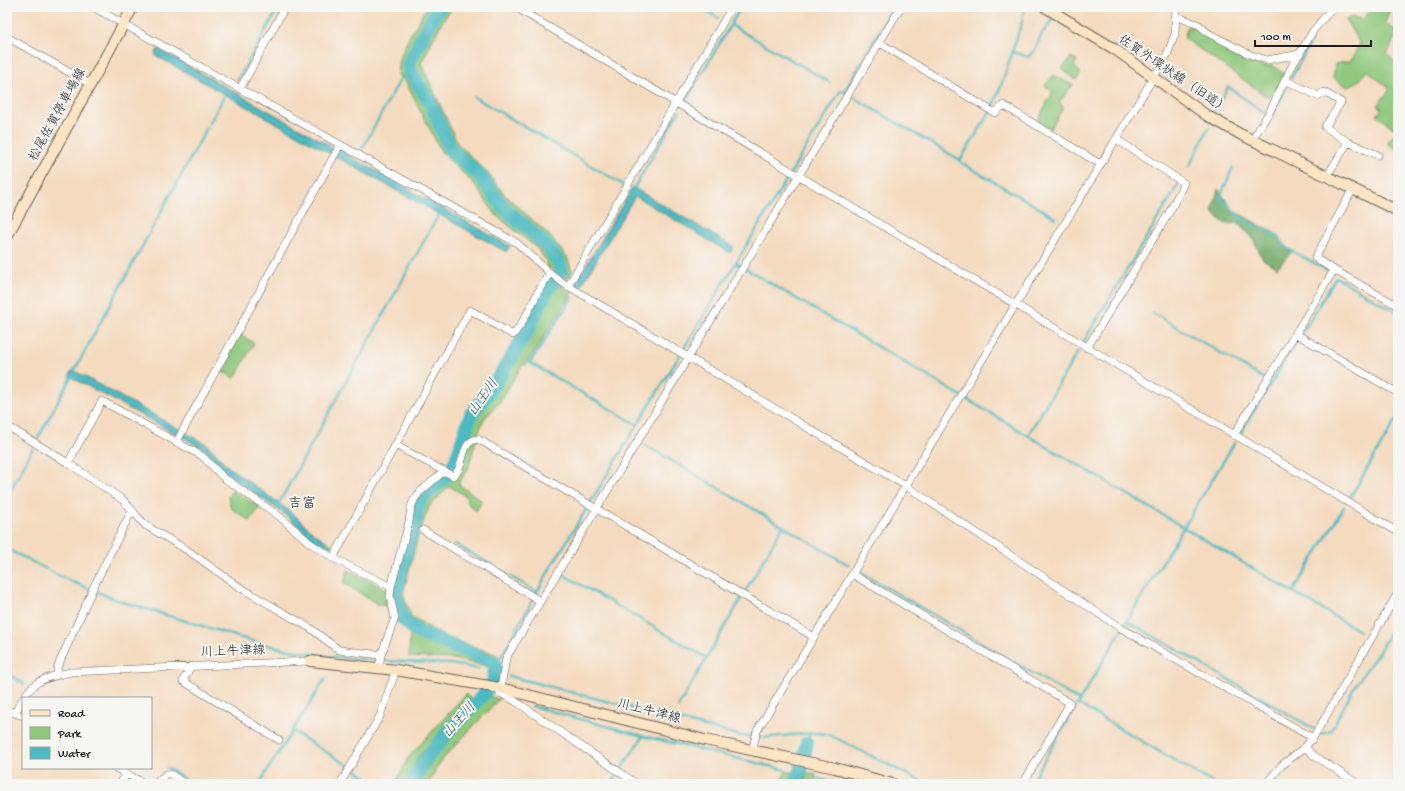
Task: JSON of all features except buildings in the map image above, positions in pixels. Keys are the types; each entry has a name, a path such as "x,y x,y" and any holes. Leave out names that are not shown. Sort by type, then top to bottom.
{"main road":[{"name":"松尾佐賀停車場線","path":"7,236 133,7"},
{"name":"佐賀外環状線（旧道）","path":"1045,7 1116,50 1206,115 1252,140 1398,211"},
{"name":"川上牛津線","path":"310,660 396,670 478,683 698,738 753,746 792,759 860,774 893,784"}],"street":[{"path":"93,7 517,243 550,273 566,284 906,486 1123,629 1312,738"},
{"path":"240,89 285,7"},
{"path":"515,7 785,169 1398,532"},
{"path":"566,284 732,7"},
{"path":"637,784 515,701 500,694 506,658 901,7"},
{"path":"753,746 757,731 1167,55 1175,34 1176,7"},
{"path":"1252,140 1270,111 1285,80 1313,31 1330,8"},
{"path":"1176,16 1199,25 1208,33 1251,55 1267,60 1300,54"},
{"path":"7,36 90,84"},
{"path":"880,43 985,108 995,113 1003,105 1100,164"},
{"path":"1285,80 1318,96 1324,92 1340,102 1325,127 1348,142 1378,156"},
{"path":"1087,348 1170,211 1184,183 1116,139"},
{"path":"1327,176 1348,142"},
{"path":"178,441 340,145"},
{"path":"1353,189 1315,258 1398,306"},
{"path":"1234,435 1334,270"},
{"path":"333,558 470,310 513,335 519,328 541,284 550,273"},
{"path":"1296,334 1398,393"},
{"path":"68,463 102,401 178,441 202,456 224,478 279,516 310,543 333,558 391,587"},
{"path":"7,426 68,463 123,500 145,525 187,550 241,588 310,628 338,650 381,655"},
{"path":"396,445 453,476 457,473 466,446 474,439 478,439 814,637"},
{"path":"379,668 381,655 396,618 390,596 391,587 409,522 411,507 420,492 444,471"},
{"path":"58,675 57,668 94,586 129,516 133,511"},
{"path":"423,530 540,601"},
{"path":"852,574 1070,702 1023,784"},
{"path":"1266,784 1281,766 1305,747 1312,738 1398,593"},
{"name":"川上牛津線","path":"24,697 29,689 39,682 71,672 310,660"},
{"path":"191,666 183,681 279,740"},
{"path":"340,784 380,716 396,670"},
{"name":"川上牛津線","path":"15,713 22,701"},
{"path":"7,710 22,716"},
{"path":"1305,747 1313,755 1358,784"},
{"path":"117,769 146,784"},
{"path":"120,784 126,774"},
{"path":"155,784 166,774 170,774 185,784"}],"green space":[{"path":"427,7 435,7 407,61 408,71 427,102 448,150 475,176 500,209 546,248 556,264 556,273 546,265 546,261 538,249 497,216 473,183 442,153 404,79 398,75 400,58 408,39"},
{"path":"445,7 453,7 442,22 421,63 458,144 486,171 504,194 548,234 567,257 572,271 568,279 564,276 563,261 546,239 506,206 483,175 453,149 433,102 415,72 414,61 436,18"},
{"path":"1374,7 1391,7 1385,23 1398,32 1387,54 1398,65 1398,151 1387,143 1397,131 1377,115 1382,109 1377,106 1390,89 1367,70 1360,80 1347,87 1333,78 1335,64 1350,61 1360,44 1346,20 1351,17 1363,19"},
{"path":"1187,27 1196,27 1206,35 1230,47 1231,53 1263,66 1273,66 1286,75 1277,91 1273,92 1269,98 1184,38"},
{"path":"1071,57 1077,60 1074,66 1081,73 1076,80 1062,69"},
{"path":"1053,75 1073,85 1060,101 1063,108 1050,129 1037,122 1053,91 1045,86"},
{"path":"1218,189 1234,211 1278,235 1291,253 1277,268 1263,259 1252,237 1237,223 1225,224 1212,212"},
{"path":"558,283 572,293 526,365 523,364 499,403 484,419 468,469 458,484 482,501 476,511 467,503 466,496 449,486 429,507 419,533 403,594 411,616 443,636 498,655 495,660 428,633 406,618 398,594 422,500 455,471 474,414 493,392 532,330 550,292"},
{"path":"239,334 254,343 235,378 219,370"},
{"path":"232,491 260,507 250,521 231,508 228,497"},
{"path":"348,570 386,589 388,606 379,605 344,583"},
{"path":"410,631 438,647 488,663 490,667 453,659 409,657"},
{"path":"466,694 470,698 418,757 405,784 395,784 408,758"},
{"path":"489,696 499,699 441,761 428,784 417,784 423,772 440,749"},
{"path":"786,772 793,772 789,784 778,784"},
{"path":"808,773 816,773 814,784 803,784"}],"water":[{"path":"158,49 510,246 506,252 155,55"},
{"path":"633,187 734,247 730,253 635,196 580,288 575,284"},
{"path":"73,370 208,445 227,466 291,512 314,533 332,545 329,550 310,538 287,516 223,471 204,449 69,376"}],"waterway":[{"path":"237,81 279,7"},
{"name":"山王川","path":"412,784 422,764 447,733 483,695 493,681 496,666 492,662 417,632 402,618 395,594 420,499 445,477 456,460 471,414 491,390 528,330 547,290 561,274 560,264 547,246 503,207 479,175 450,149 430,102 412,74 409,63 434,15 440,7"},
{"path":"700,7 718,18"},
{"path":"685,102 741,7"},
{"path":"844,92 893,7"},
{"path":"496,666 551,567 841,90 960,160 989,114 1000,89 1022,22 1024,7"},
{"path":"1013,52 1028,57 1035,50 1042,33 1053,20"},
{"path":"731,25 829,82"},
{"path":"1291,79 1311,41"},
{"path":"362,149 402,76"},
{"path":"1214,112 1228,87 1265,113"},
{"path":"1272,116 1287,87"},
{"path":"74,371 225,95"},
{"path":"474,97 622,184"},
{"path":"634,188 679,111"},
{"path":"1189,167 1209,127"},
{"path":"960,160 962,163 1056,218"},
{"path":"1233,167 1220,198 1245,221 1279,237 1285,247 1328,271"},
{"path":"1084,341 1178,185"},
{"path":"279,503 439,214"},
{"path":"736,263 1359,631"},
{"path":"1302,333 1336,277 1398,313"},
{"path":"572,298 530,363 638,425"},
{"path":"1153,313 1263,378"},
{"path":"1240,434 1297,341"},
{"path":"1028,435 1079,350"},
{"path":"37,440 71,377"},
{"path":"1349,499 1398,417"},
{"path":"1127,621 1235,442"},
{"path":"645,445 849,565"},
{"path":"7,497 33,448"},
{"path":"1293,592 1344,507"},
{"path":"745,592 783,526"},
{"path":"455,544 537,592"},
{"path":"7,549 68,580 117,600 255,642 289,650 334,657 452,664 478,669"},
{"path":"862,573 1080,701"},
{"path":"564,575 707,658"},
{"path":"678,707 741,599"},
{"path":"1030,784 1127,621 1323,734 1331,731 1356,684 1379,652 1398,616"},
{"path":"1392,659 1398,663"},
{"path":"7,673 24,684"},
{"path":"509,676 741,736 762,738 811,733"},
{"path":"259,784 325,679"},
{"path":"1078,704 1215,784"},
{"path":"532,706 643,736 786,770"},
{"path":"292,731 378,784"},
{"path":"807,743 807,738 811,733 830,735 926,784"},
{"path":"621,769 643,736"},
{"path":"795,784 801,771 807,743"},
{"path":"167,768 193,784"},
{"path":"611,784 617,775"},
{"path":"815,778 841,784"}],"district":[{"name":"吉富","path":"302,504"}]}
